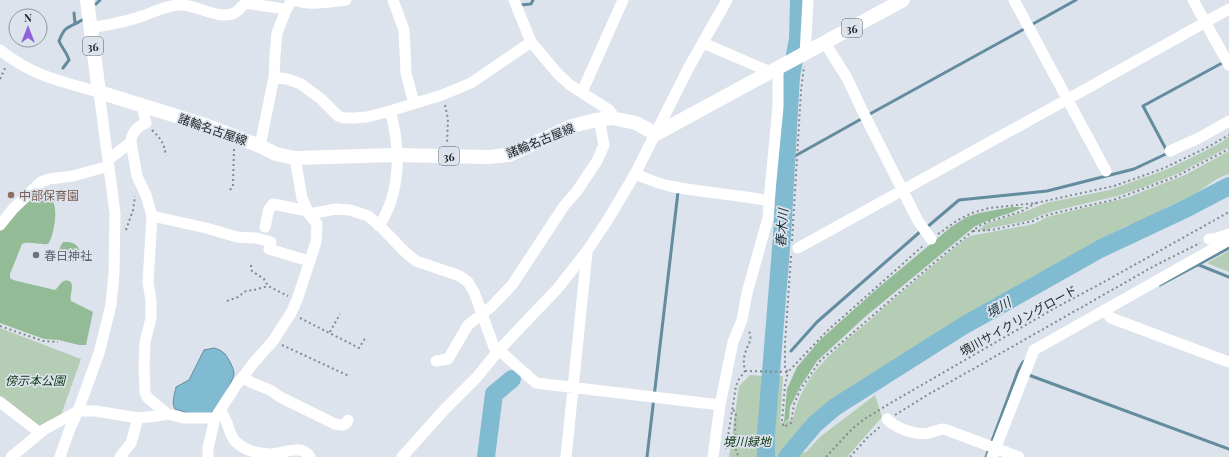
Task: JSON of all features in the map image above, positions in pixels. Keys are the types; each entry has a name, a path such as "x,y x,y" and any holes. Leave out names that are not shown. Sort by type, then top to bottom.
{"main road":[{"name":"36","path":"87,0 99,92"},
{"name":"36","path":"656,134 904,0"},
{"name":"諸輪名古屋線","path":"99,92 205,125 260,146 276,154 295,158 398,155 488,157 510,155 572,126 605,119 636,123 656,134"}],"street":[{"path":"260,146 274,77 274,55 277,33 286,10 293,0 300,3 346,0"},
{"path":"393,0 404,30 406,73 414,103"},
{"path":"436,361 448,359 468,325 491,306 512,285 564,206 577,191 597,161 604,145 605,119 612,114 609,110 570,85 558,74 531,42 514,0"},
{"path":"582,92 623,0"},
{"path":"402,457 445,409 477,377 499,350 558,288 587,251 635,174 690,67 727,0"},
{"path":"803,55 808,0"},
{"path":"1014,0 1106,172"},
{"path":"1193,0 1229,65"},
{"path":"91,28 110,25 140,17 180,4 226,16 236,12 245,3 286,10"},
{"path":"798,248 1068,100 1229,9"},
{"path":"274,77 287,79 301,84 321,99 334,114 344,118 366,117 390,111 471,83 531,42"},
{"path":"703,43 766,70 776,69 777,114 768,218 747,293 742,320 733,342 720,405 713,457"},
{"path":"825,43 847,78 918,221 931,239"},
{"path":"0,50 28,69 53,79 99,92 115,213 114,273 111,305 99,353 78,411 68,431 60,457"},
{"path":"142,106 146,123 140,125 131,136 131,142 137,176 146,195 152,216 148,282 151,300 151,318 145,342 144,380 147,397 167,414"},
{"path":"379,226 391,202 398,155 395,127 390,111"},
{"path":"1170,151 1201,137 1229,121"},
{"path":"0,225 13,209 42,182 49,179 73,176 109,163 131,142"},
{"path":"208,457 208,448 217,414 242,377 273,341 291,313 297,300 316,242 317,224 302,198 295,158"},
{"path":"635,174 668,186 769,201"},
{"path":"265,227 269,209 273,204 309,212 336,209 350,210 368,216 416,261 433,268 455,273 468,282 474,292 494,347 536,382 574,388 720,405"},
{"path":"152,216 206,228 237,237 256,238 271,242 270,250 309,261"},
{"path":"1209,238 1214,239 1229,234"},
{"path":"994,453 1034,350 1229,240"},
{"path":"566,457 587,251"},
{"path":"1104,310 1111,318 1229,362"},
{"path":"242,377 270,390 280,398 335,424 344,426 348,420"},
{"path":"0,402 40,433"},
{"path":"11,457 45,429 78,411 96,411 138,418 167,414 184,418 217,414 226,420 234,440 247,450 269,454 297,450 307,453 310,457"},
{"path":"120,457 131,443 138,418"},
{"path":"887,419 891,424 899,428 920,434 944,429 994,453 1019,457"}],"path":[{"path":"0,79 10,58"},
{"path":"442,94 448,119 447,156"},
{"path":"146,123 162,140 165,146 166,156"},
{"path":"745,371 788,372 827,332 931,239 958,220 972,213 989,208 1036,203 1114,186 1171,164 1206,148 1229,135"},
{"path":"230,190 233,186 234,136"},
{"path":"973,231 992,230 1033,221 1055,213 1113,200 1175,177 1229,149"},
{"path":"114,240 123,238 133,210 136,189 139,182"},
{"path":"791,417 794,404 800,390 820,361 979,226 987,222 1020,212 1036,203"},
{"name":"境川サイクリングロード","path":"826,457 852,429 863,420 889,404 1055,308 1229,212"},
{"path":"850,457 887,419 1156,266 1209,238"},
{"path":"251,265 252,271 264,279 268,286 297,300"},
{"path":"228,300 238,297 246,291 268,286"},
{"path":"291,313 359,348 366,337"},
{"path":"330,332 340,314"},
{"path":"726,449 736,386 745,371 744,356 750,342 751,335 747,326 742,320"},
{"path":"0,326 43,342 58,342"},
{"path":"273,341 349,376"},
{"path":"733,410 736,413 736,452 738,457"}],"green space":[{"path":"1229,136 1229,147 1179,173 1144,187 1117,196 1058,210 1041,215 1031,220 991,228 987,231 979,230 985,224 1024,212 1046,203 1110,190 1157,173 1205,151 1222,142"},
{"path":"1229,151 1229,174 1216,179 1197,193 1144,220 1126,226 1030,278 1009,295 909,352 831,403 793,440 782,457 769,457 774,376 783,376 780,423 793,419 798,401 807,383 833,352 916,280 970,236 1034,224 1047,217 1129,197 1185,175"},
{"path":"38,189 53,202 55,223 52,235 48,244 22,244 10,274 10,278 55,290 62,282 66,280 71,282 71,301 93,312 86,345 44,339 0,323 0,230"},
{"path":"1012,207 1024,207 974,227 866,316 817,361 800,387 790,407 789,419 784,422 787,389 797,367 820,340 878,288 951,227 967,217 979,213"},
{"path":"63,242 72,243 79,249 80,255 73,262 63,260 59,256 59,250"},
{"path":"1229,251 1229,272 1207,263"},
{"name":"傍示本公園","path":"0,328 81,359 60,418 48,421 38,427 0,398"},
{"name":"境川緑地","path":"750,375 766,376 761,457 729,457 739,386"},
{"name":"境川緑地","path":"875,395 882,417 847,457 797,457 800,453 806,452 820,437"}],"water":[{"path":"214,348 225,354 231,363 234,372 231,383 221,401 211,414 195,415 175,409 173,401 176,387 189,380 204,350"}],"waterway":[{"path":"96,4 100,0"},
{"path":"519,3 520,5 531,4 533,0"},
{"name":"春木川","path":"766,457 766,434 782,236 791,76 798,39 799,0"},
{"path":"1031,25 1076,0"},
{"path":"74,13 75,23"},
{"path":"63,68 69,60 59,41 61,35 68,27 82,20"},
{"path":"868,115 1026,28"},
{"path":"926,228 959,200 1047,191 1134,169 1168,153 1143,106 1224,62"},
{"path":"786,161 863,118"},
{"name":"境川","path":"787,457 815,424 835,407 963,326 1100,249 1187,208 1229,186"},
{"path":"647,457 678,192"},
{"path":"791,351 817,322 921,231"},
{"path":"1160,285 1229,248"},
{"path":"1199,265 1229,277"},
{"path":"986,457 1018,371 1023,362 1026,360"},
{"path":"1026,374 1229,449"},
{"path":"486,457 494,394 512,379"}],"place":[{"name":"中部保育園","path":"11,195"},
{"name":"春日神社","path":"36,255"}]}
